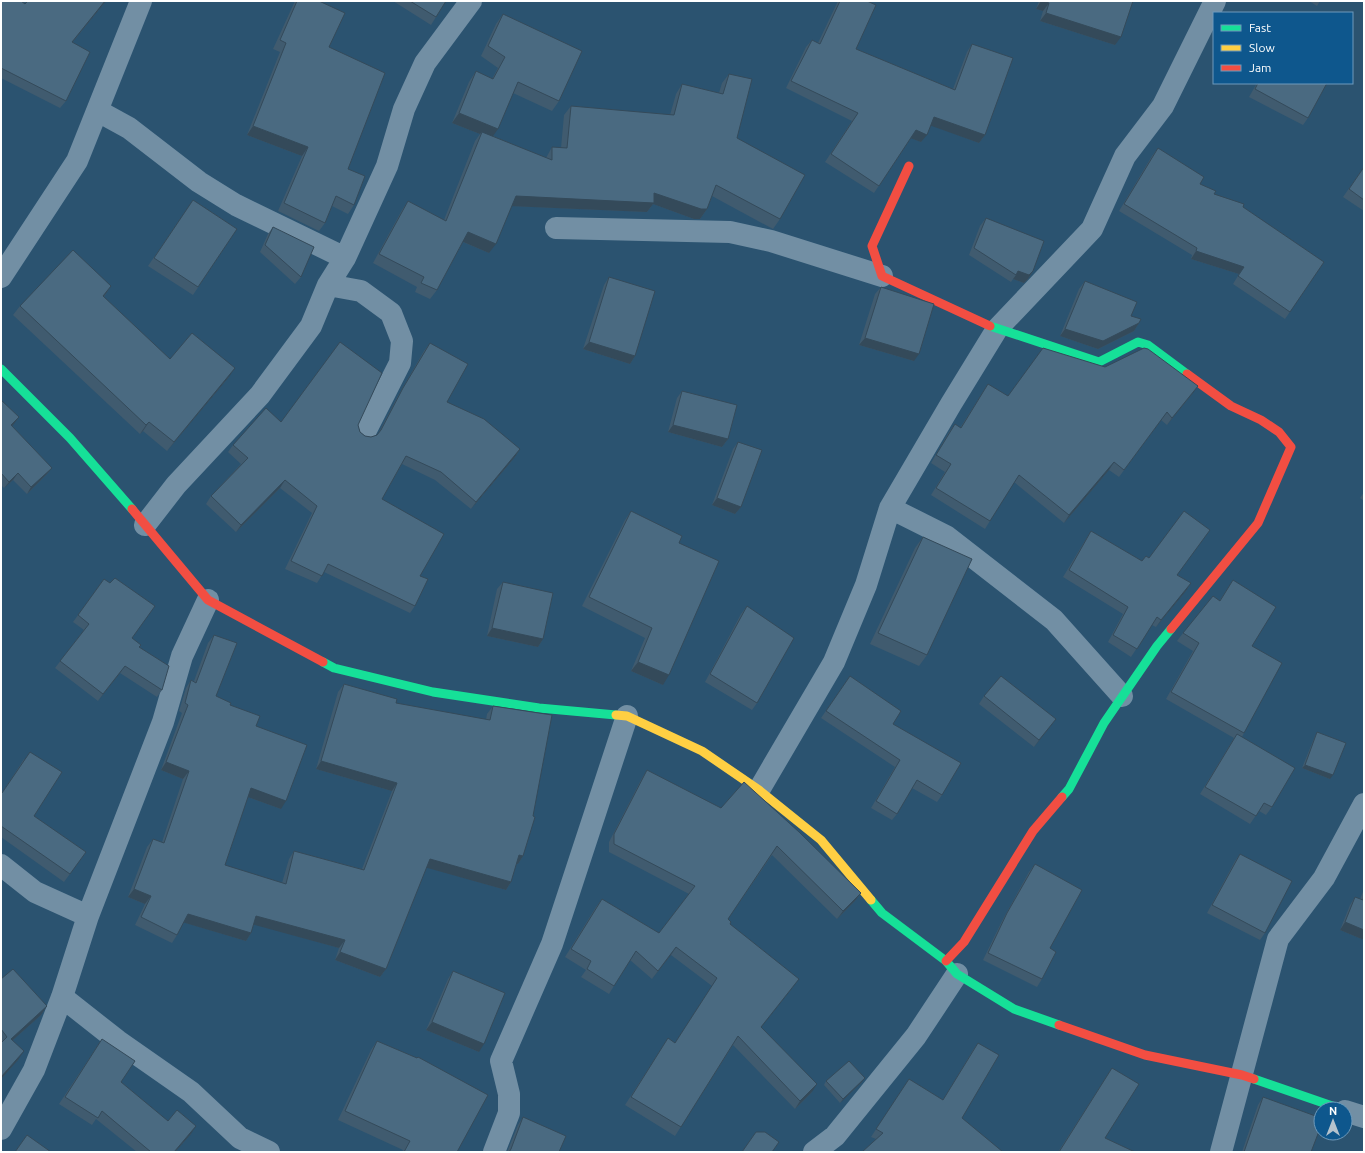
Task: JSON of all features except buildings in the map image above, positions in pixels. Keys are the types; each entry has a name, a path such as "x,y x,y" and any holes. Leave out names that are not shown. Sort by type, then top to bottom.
{"street":[{"path":"1,277 77,161 141,1"},
{"path":"145,526 176,485 260,395 310,326 328,285 344,258 387,166 404,109 425,63 470,1"},
{"path":"758,790 834,662 866,585 890,508 951,404 998,329 1092,230 1125,156 1163,106 1215,1"},
{"path":"98,111 129,128 199,182 236,205 344,258"},
{"path":"882,276 872,246 909,166"},
{"path":"556,228 730,232 771,241 882,276 998,329 1099,362 1138,342 1148,346 1231,406 1261,420 1279,432 1292,447 1258,523 1157,646 1122,696 1104,723 1068,789 1033,831 982,916 964,942 916,1036 835,1136 814,1152"},
{"path":"328,285 361,291 391,313 402,341 400,363 365,432"},
{"path":"1,369 70,438 208,600 334,668 433,692 539,708 627,716 702,751 758,790 821,840 882,913 951,968 1014,1009 1145,1055 1242,1075 1317,1101"},
{"path":"890,508 946,536 1054,620 1122,696"},
{"path":"1,1129 34,1070 62,997 88,916 163,722 182,656 208,600"},
{"path":"494,1152 509,1113 509,1094 501,1061 552,944 627,716"},
{"path":"1221,1152 1278,939 1324,878 1364,804"},
{"path":"1,865 35,892 88,916"},
{"path":"62,997 118,1041 191,1092 240,1138 269,1152"},
{"path":"1353,1113 1364,1117"}],"traffic: fast":[{"path":"990,326 1099,362 1138,342 1148,345 1187,374"},
{"path":"1,369 70,438 132,509"},
{"path":"1062,797 1069,789 1104,723 1157,646 1171,629"},
{"path":"323,662 334,668 433,692 539,708 616,715"},
{"path":"871,900 882,913 946,961 957,974 1014,1009 1059,1025"},
{"path":"1254,1079 1318,1101"}],"traffic: slow":[{"path":"616,715 627,716 702,751 759,790 821,840 871,900"}],"traffic: jam":[{"path":"909,166 872,246 882,276 990,326"},
{"path":"1171,629 1258,523 1291,447 1279,432 1261,420 1231,406 1187,374"},
{"path":"132,509 208,600 323,662"},
{"path":"946,961 964,942 1033,831 1062,797"},
{"path":"1059,1025 1145,1055 1242,1075 1254,1079"}]}
